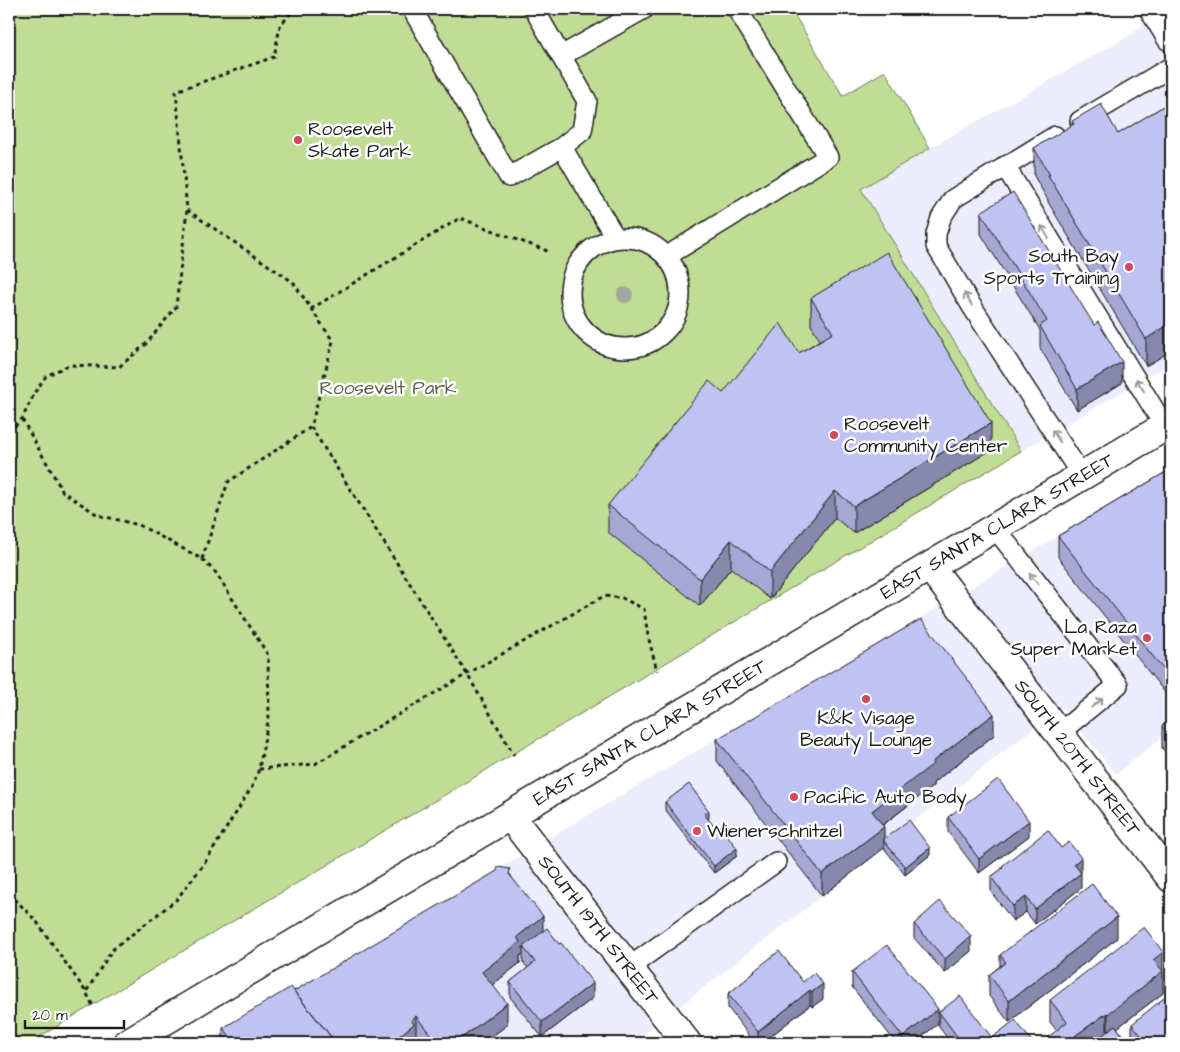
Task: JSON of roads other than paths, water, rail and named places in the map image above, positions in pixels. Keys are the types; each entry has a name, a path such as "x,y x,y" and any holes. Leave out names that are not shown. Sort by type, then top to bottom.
{"main road":[{"path":"1154,9 1171,37"},
{"name":"EAST SANTA CLARA STREET","path":"127,1043 1168,425"},
{"name":"SOUTH 20TH STREET","path":"930,567 1171,878"},
{"name":"SOUTH 19TH STREET","path":"510,816 687,1043"}],"lane":[{"path":"412,9 509,177 562,147 582,131 587,101 534,9"},
{"path":"561,56 644,9"},
{"path":"667,256 828,157 737,9"},
{"path":"1082,476 971,305 936,246 936,234 941,218 953,199 1171,67"},
{"path":"562,147 615,238"},
{"path":"1005,166 1168,425"},
{"path":"615,238 634,238 652,244 667,256 677,271 681,289 679,308 671,324 658,337 642,346 624,348 606,345 590,336 578,323 571,306 569,288 573,270 583,255 598,244 615,238"},
{"path":"994,528 1118,685 1059,733"},
{"path":"628,968 776,862"}],"place":[{"name":"Roosevelt Skate Park","path":"298,140"},
{"name":"South Bay Sports Training","path":"1129,267"},
{"name":"Roosevelt Community Center","path":"834,435"},
{"name":"La Raza Super Market","path":"1147,638"},
{"name":"K&K Visage Beauty Lounge","path":"866,699"},
{"name":"Pacific Auto Body","path":"794,797"},
{"name":"Wienerschnitzel","path":"697,831"}],"park label":[{"name":"Roosevelt Park","path":"388,388"}]}
